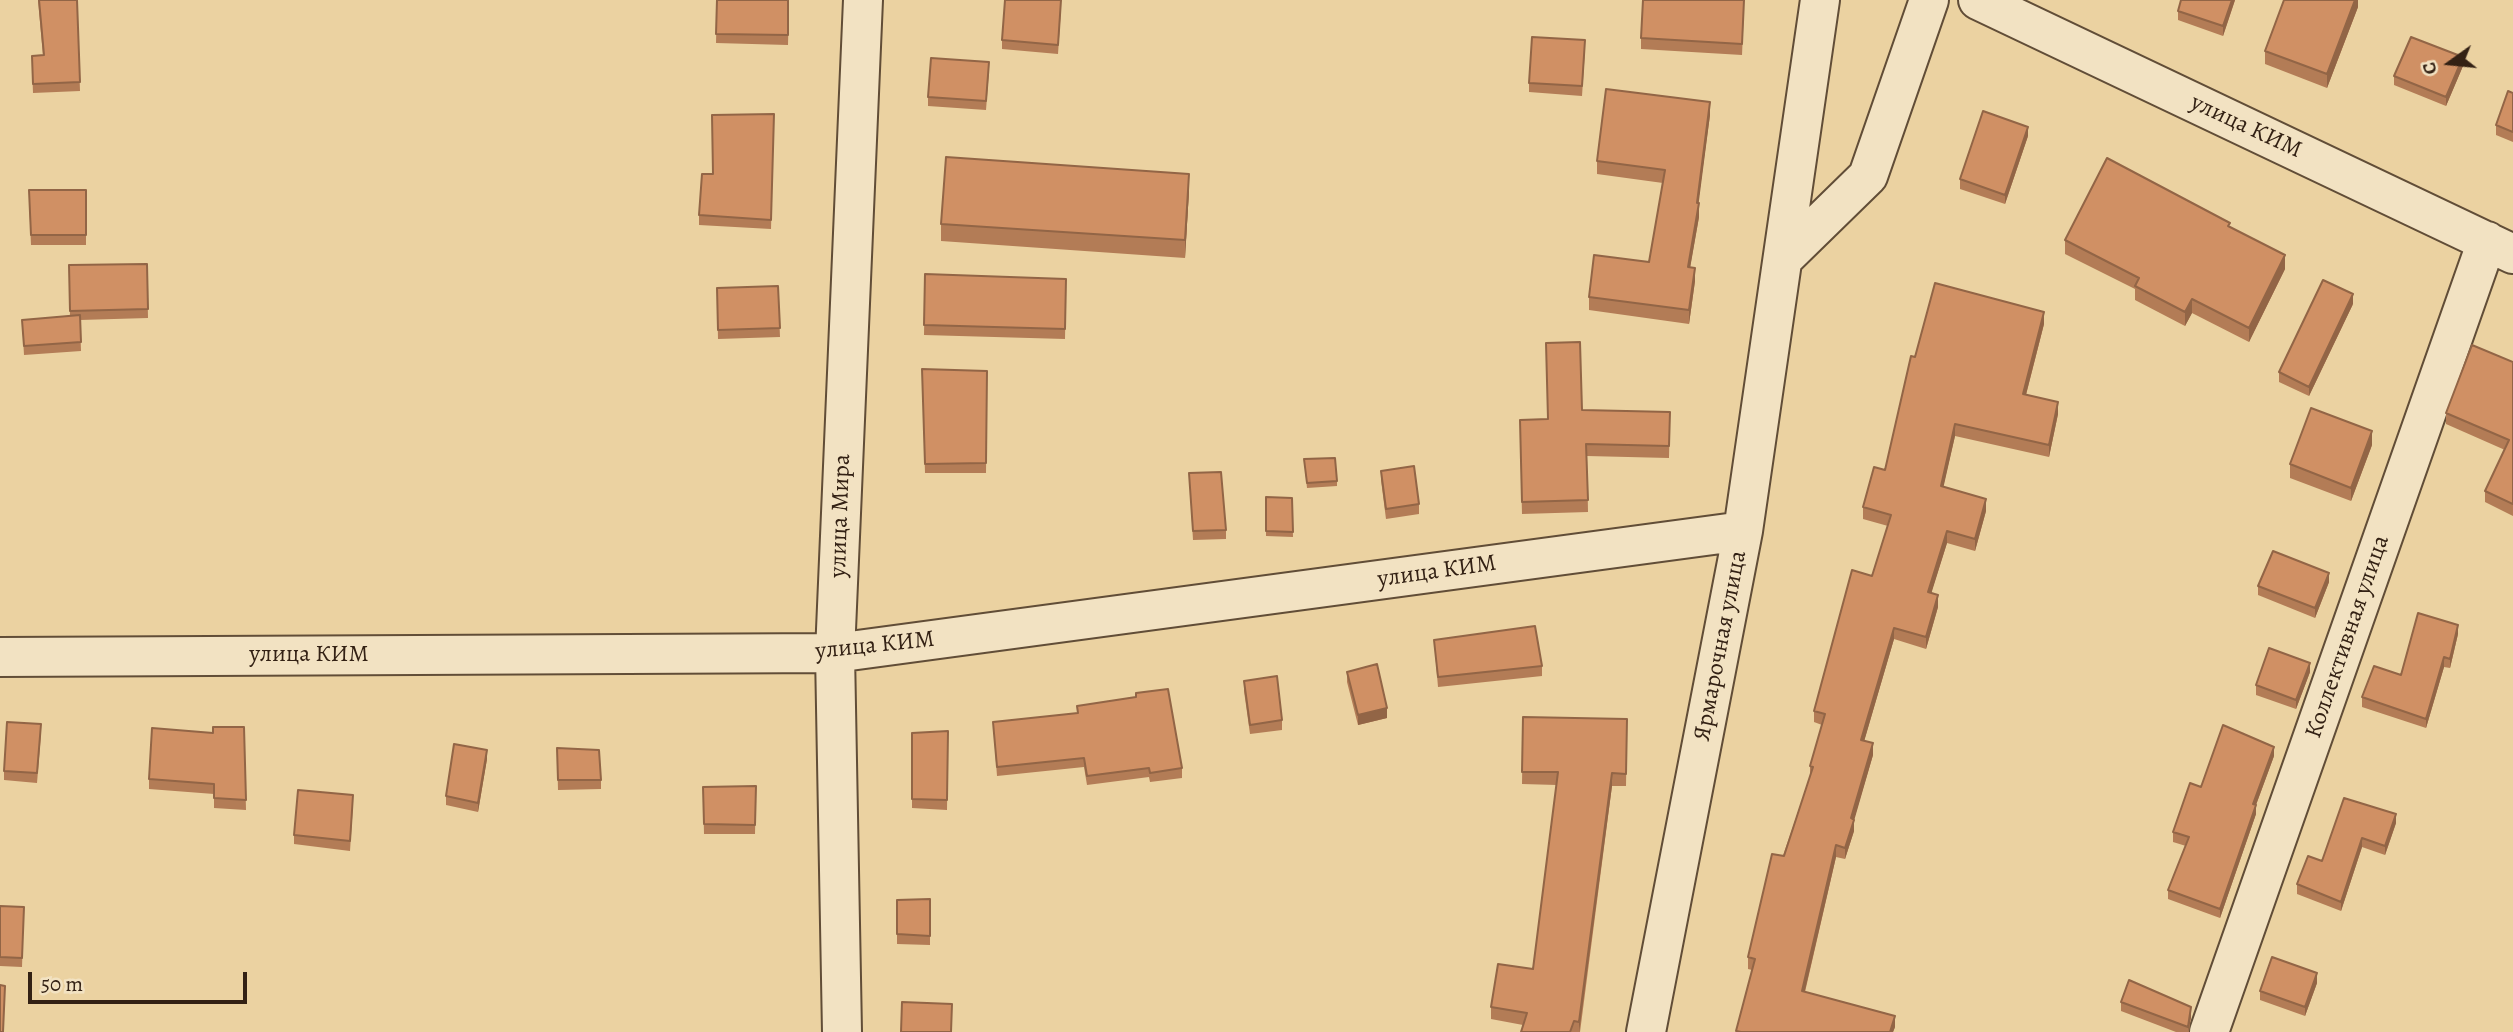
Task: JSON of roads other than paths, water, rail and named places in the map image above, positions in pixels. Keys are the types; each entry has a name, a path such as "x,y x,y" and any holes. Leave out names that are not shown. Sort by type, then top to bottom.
{"street":[{"name":"улица Мира","path":"842,1032 835,653 863,0"},
{"name":"Ярмарочная улица","path":"1646,1032 1743,531 1820,0"},
{"path":"1783,259 1868,176 1929,0"},
{"name":"улица КИМ","path":"1978,0 2500,248"},
{"name":"Коллективная улица","path":"2209,1032 2500,248"},
{"name":"улица КИМ","path":"0,657 835,653 1743,531"}]}
